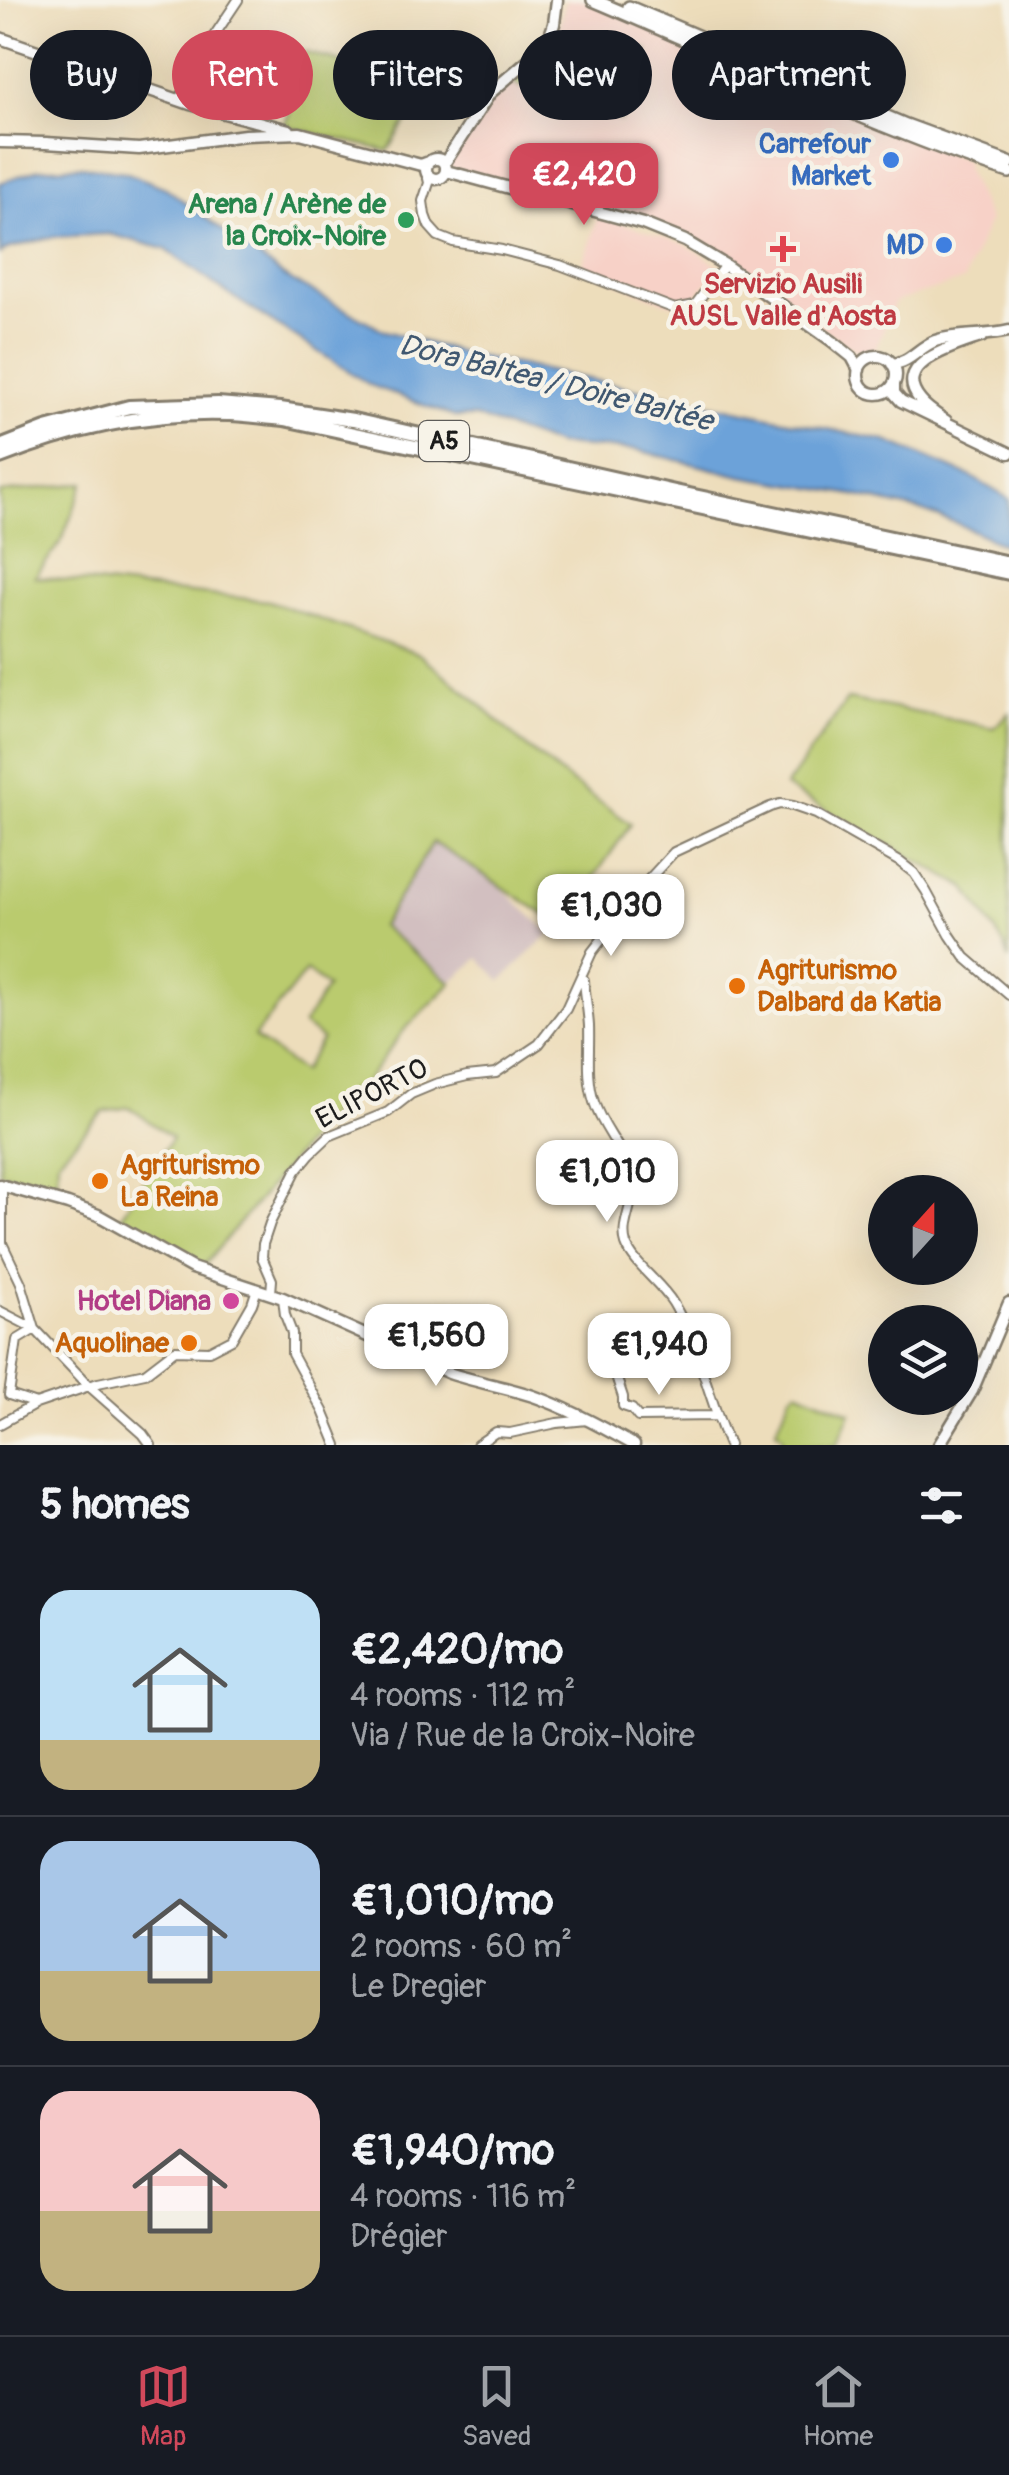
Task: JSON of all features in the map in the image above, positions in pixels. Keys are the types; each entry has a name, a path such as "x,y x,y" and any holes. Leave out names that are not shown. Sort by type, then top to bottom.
{"highway":[{"name":"A5","path":"0,447 129,407 218,404 280,409 353,420 675,492 1009,573"},
{"name":"A5","path":"0,457 41,441 139,418 228,414 284,419 886,541 1009,562"}],"main road":[{"path":"593,0 856,113 1009,172"},
{"path":"613,0 906,125 1009,163"}],"street":[{"path":"217,30 238,0"},
{"path":"557,0 547,44 490,93 436,169 423,200 429,226 438,236 454,242 560,265 666,306 684,309 695,304 725,266"},
{"path":"0,38 172,98"},
{"path":"252,120 646,225 725,266 852,357 862,386 871,393 967,432"},
{"path":"0,142 138,149 300,133"},
{"path":"877,394 886,392 912,363 931,350 950,342 1009,332"},
{"path":"852,357 879,356 892,364 904,362 932,342 956,336 979,338"},
{"path":"946,421 916,394 915,372 934,354 979,338"},
{"path":"859,370 867,359"},
{"path":"892,364 894,393 901,401 1009,453"},
{"name":"ELIPORTO","path":"337,1445 292,1354 292,1333 262,1257 270,1222 296,1171 329,1136 388,1112 411,1094 435,1084 496,1073 539,1044 566,1009 592,952 674,852 780,804 816,814 914,874 965,957 1009,995"},
{"path":"583,976 592,1095 632,1179 633,1198 624,1234 628,1248 660,1284 682,1320 696,1348 728,1444"},
{"path":"35,1329 21,1283 2,1243 1,1185 98,1215 192,1268 277,1296 448,1373 530,1395 634,1445"},
{"path":"0,1424 36,1404 145,1372 176,1350 209,1351 232,1339 257,1290"},
{"path":"939,1445 972,1391 1009,1303"},
{"path":"0,1312 35,1329 151,1445"},
{"path":"35,1329 18,1340 8,1396 36,1404"},
{"path":"612,1364 623,1406 638,1417 718,1416"},
{"path":"477,1445 496,1432 588,1420"}],"shaded area":[{"path":"566,0 582,0 672,38 672,120 869,120 967,161 965,167 989,220 964,280 895,302 875,350 858,352 687,237 650,222 447,167 477,120 498,120 498,91 518,75 518,120 652,120 652,30 558,30"},
{"path":"598,215 685,244 720,266 695,298 673,304 659,300 582,267"},
{"path":"433,841 500,887 550,933 501,981 479,958 450,983 380,925"}],"green space":[{"path":"313,55 333,60 333,120 407,120 388,151 284,126 286,120 313,120"},
{"path":"84,483 61,542 35,577 269,601 419,654 518,740 631,824 561,925 433,842 381,926 452,983 404,1030 359,1091 351,1089 202,1268 121,1216 172,1138 129,1107 103,1112 58,1160 57,1186 0,1173 0,493","holes":["306,971 327,987 303,1025 322,1039 302,1072 254,1037"]},
{"path":"848,699 994,728 1009,713 1009,960 1004,944 966,888 785,787"},
{"path":"797,1390 851,1413 837,1445 783,1445 782,1435 776,1431 791,1395"}],"water":[{"name":"Dora Baltea / Doire Baltée","path":"82,166 125,172 166,188 285,277 385,331 466,354 886,441 970,476 1009,499 1009,547 923,511 741,476 637,450 557,445 476,417 455,417 370,385 165,249 109,234 52,237 0,254 0,183 38,169"}],"place":[{"name":"Carrefour Market","path":"891,160"},
{"name":"Arena / Arène de la Croix-Noire","path":"406,220"},
{"name":"MD","path":"944,245"},
{"name":"Servizio Ausili AUSL Valle d'Aosta","path":"783,249"},
{"name":"Agriturismo Dalbard da Katia","path":"737,986"},
{"name":"Agriturismo La Reina","path":"100,1181"},
{"name":"Hotel Diana","path":"231,1301"},
{"name":"Aquolinae","path":"189,1343"}]}
